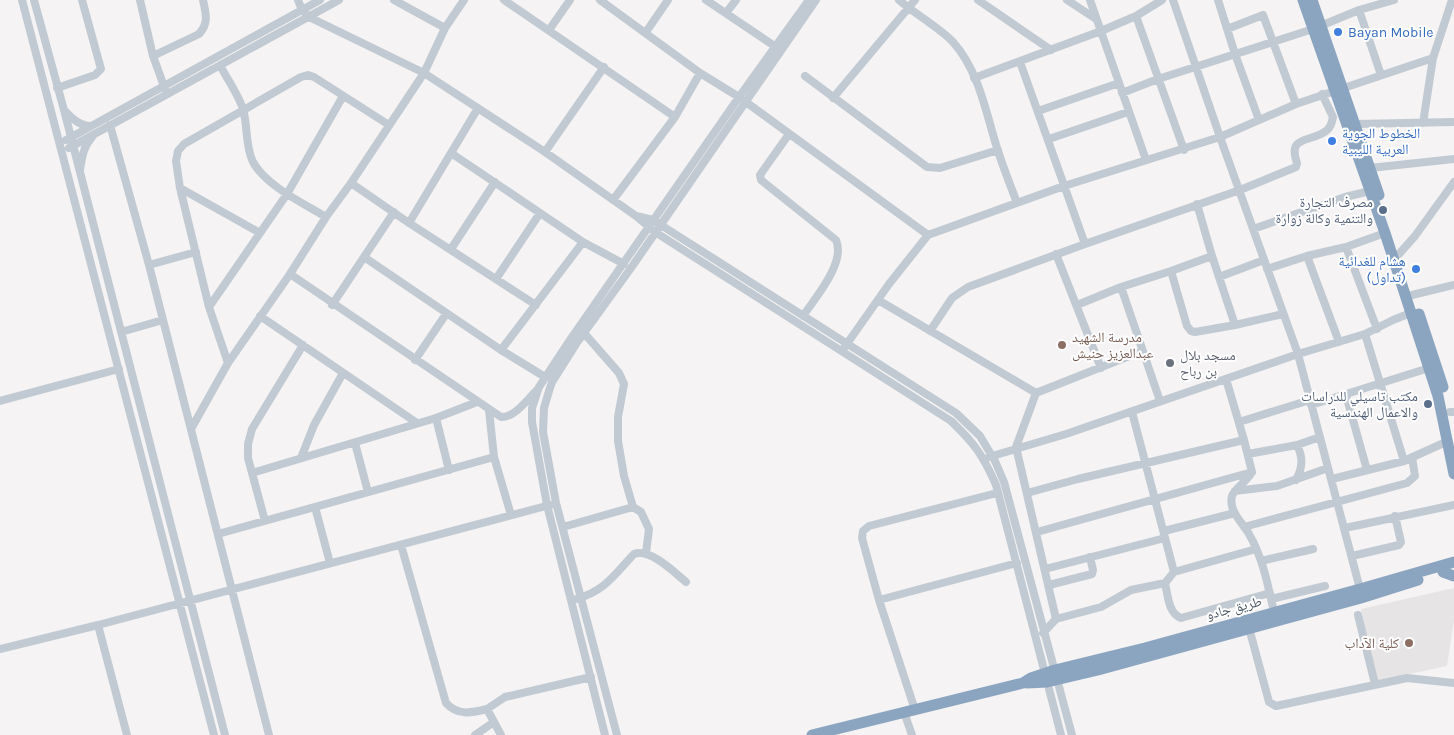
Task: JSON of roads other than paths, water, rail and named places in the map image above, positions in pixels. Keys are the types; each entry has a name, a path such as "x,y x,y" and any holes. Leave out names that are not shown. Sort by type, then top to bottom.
{"highway":[{"path":"1304,0 1317,27 1339,89 1384,233 1436,364 1452,412 1451,437 1454,474"},
{"path":"1312,0 1317,27"},
{"path":"1339,89 1355,124 1399,254 1412,295 1414,312 1429,368 1451,437"},
{"name":"طريق جادو","path":"812,735 1051,676 1454,562"},
{"name":"طريق جادو","path":"1051,676 1108,668 1361,598 1454,569"},
{"path":"1442,572 1454,576"}],"street":[{"path":"22,0 214,735"},
{"path":"34,0 225,735"},
{"path":"57,88 95,75 101,69 82,0"},
{"path":"140,0 153,56 166,90"},
{"path":"153,56 198,34 204,28 207,20 203,0"},
{"path":"298,0 302,10 309,17 424,73 545,152 636,216 660,225 956,413 980,436 1004,482 1043,633 1061,735"},
{"path":"64,110 77,122 93,130 110,125 320,0"},
{"path":"61,146 166,90 220,65 339,0"},
{"path":"394,0 445,28"},
{"path":"191,429 228,363 290,274 326,217 351,183 424,73 445,28 464,0"},
{"path":"504,0 675,117"},
{"path":"549,30 570,0"},
{"path":"600,0 928,235"},
{"path":"646,32 668,0"},
{"path":"706,0 778,49"},
{"path":"726,13 736,0"},
{"path":"778,49 809,0"},
{"path":"290,274 489,410 506,418 521,406 539,387 651,223 816,0"},
{"path":"899,0 951,40 961,52 974,78 1017,202"},
{"path":"833,98 915,0"},
{"path":"978,0 1051,50"},
{"path":"1067,0 1096,19"},
{"path":"1090,0 1146,160"},
{"path":"1173,0 1195,67 1298,354 1360,589"},
{"path":"1218,0 1258,120"},
{"path":"1122,93 1158,79 1317,27 1359,10 1394,0"},
{"path":"1423,123 1433,58 1452,0"},
{"path":"974,78 1101,31 1136,16 1157,1"},
{"path":"1359,10 1381,75"},
{"path":"1227,28 1263,15 1296,104"},
{"path":"1136,16 1184,150"},
{"path":"842,352 878,300 928,235 1064,186 1184,150 1322,94 1433,58"},
{"path":"1020,62 1085,244"},
{"path":"220,65 242,109 248,147 253,162 261,173 287,194 326,217"},
{"path":"545,152 604,67"},
{"path":"613,200 675,117 700,73"},
{"path":"228,363 209,307 180,188 176,161 178,151 184,144 242,109 308,75 389,125"},
{"path":"805,76 927,167 940,168 998,150"},
{"path":"1038,111 1119,83"},
{"path":"930,331 952,298 959,292 1056,254 1240,190 1296,167 1297,163 1293,153 1295,146 1327,131 1331,126 1333,117 1322,94"},
{"path":"209,307 287,194 343,96"},
{"path":"617,735 556,503 543,432 544,408 552,382 660,225 742,100"},
{"path":"409,223 478,108"},
{"path":"1049,139 1128,112"},
{"path":"1355,124 1454,122"},
{"path":"110,125 149,265 269,735"},
{"path":"80,175 82,154 93,130"},
{"path":"789,134 760,176 761,180 836,240 839,253 831,274 803,316"},
{"path":"451,154 584,242 624,264"},
{"path":"1370,168 1454,159"},
{"path":"451,249 495,182"},
{"path":"1399,254 1416,236 1454,182"},
{"path":"351,183 536,305"},
{"path":"180,188 260,234"},
{"path":"1253,229 1345,197 1370,192"},
{"path":"1197,204 1235,325"},
{"path":"332,304 394,212"},
{"path":"496,279 540,213"},
{"path":"651,223 655,232 951,421 972,442 983,459 998,492 1051,676 1072,735"},
{"path":"1267,268 1346,247 1384,233"},
{"path":"501,350 584,242"},
{"path":"1346,247 1376,329"},
{"path":"149,265 196,252"},
{"path":"1056,254 1101,368"},
{"path":"1077,305 1121,287 1212,256"},
{"path":"1307,256 1339,342"},
{"path":"364,257 446,314 545,377"},
{"path":"1219,277 1264,260"},
{"path":"1171,271 1187,326 1191,331 1195,332 1235,325 1283,314"},
{"path":"1412,295 1454,286"},
{"path":"1121,287 1160,402"},
{"path":"878,300 1036,393"},
{"path":"983,459 1016,447 1066,434 1298,354 1365,334 1414,312"},
{"path":"415,360 446,314"},
{"path":"260,316 417,423"},
{"path":"120,332 163,320"},
{"path":"584,333 619,373 624,384 618,417 618,441 624,476 634,507 641,512 649,529 646,553"},
{"path":"1244,528 1407,484 1415,476 1380,384 1365,334"},
{"path":"265,521 248,458 248,444 252,429 303,345"},
{"path":"1056,619 1016,447 1036,393 1142,351"},
{"path":"1239,422 1310,402 1346,395 1429,368"},
{"path":"0,401 118,370"},
{"path":"300,458 314,425 343,373"},
{"path":"1226,379 1252,472 1248,480 1235,491 1232,498 1235,513 1249,533 1256,548 1274,612"},
{"path":"539,387 532,408 532,422 547,506 605,735"},
{"path":"1346,395 1367,470"},
{"path":"252,473 436,418 477,402"},
{"path":"489,410 494,458 511,515"},
{"path":"1132,412 1174,572"},
{"path":"436,418 449,470"},
{"path":"1248,454 1297,445 1320,436"},
{"path":"1332,479 1408,459 1451,437"},
{"path":"1027,493 1244,440"},
{"path":"355,443 368,492"},
{"path":"1296,480 1302,469 1302,454 1297,445"},
{"path":"218,534 494,458"},
{"path":"1235,491 1277,486 1328,468"},
{"path":"1037,532 1252,472"},
{"path":"912,735 910,711 862,538 863,531 869,526 998,492"},
{"path":"0,649 98,625 556,503"},
{"path":"1345,528 1454,505"},
{"path":"315,507 330,563"},
{"path":"563,528 634,507"},
{"path":"1045,568 1090,557 1235,513"},
{"path":"1352,556 1399,545 1401,542 1395,516"},
{"path":"401,545 446,703 451,708 470,714 487,709 505,697 590,676"},
{"path":"1043,633 1056,619 1101,607 1130,590 1165,582 1174,572 1256,548"},
{"path":"1261,561 1313,549"},
{"path":"571,600 594,593 634,554 640,552 646,553 686,582"},
{"path":"1048,585 1092,574 1090,557"},
{"path":"879,600 1017,563"},
{"path":"1165,582 1171,609 1176,616 1181,618 1271,596 1324,586"},
{"path":"1358,615 1375,684"},
{"path":"98,625 127,735"},
{"path":"1249,628 1269,702 1276,706 1375,684 1413,678 1454,683"},
{"path":"487,709 501,735"},
{"path":"475,735 494,722"}],"place":[{"name":"Bayan Mobile","path":"1338,32"},
{"name":"الخطوط الجوية العربية الليبية","path":"1332,141"},
{"name":"مصرف التجارة والتنمية وكالة زوارة","path":"1383,210"},
{"name":"هشام للغدائية (تداول)","path":"1416,269"},
{"name":"مدرسة الشهيد عبدالعزيز حنيش","path":"1062,345"},
{"name":"مسجد بلال بن رباح","path":"1170,363"},
{"name":"مكتب تاسيلي للدراسات والاعمال الهندسية","path":"1428,404"},
{"name":"كلية الآداب","path":"1409,643"}]}
